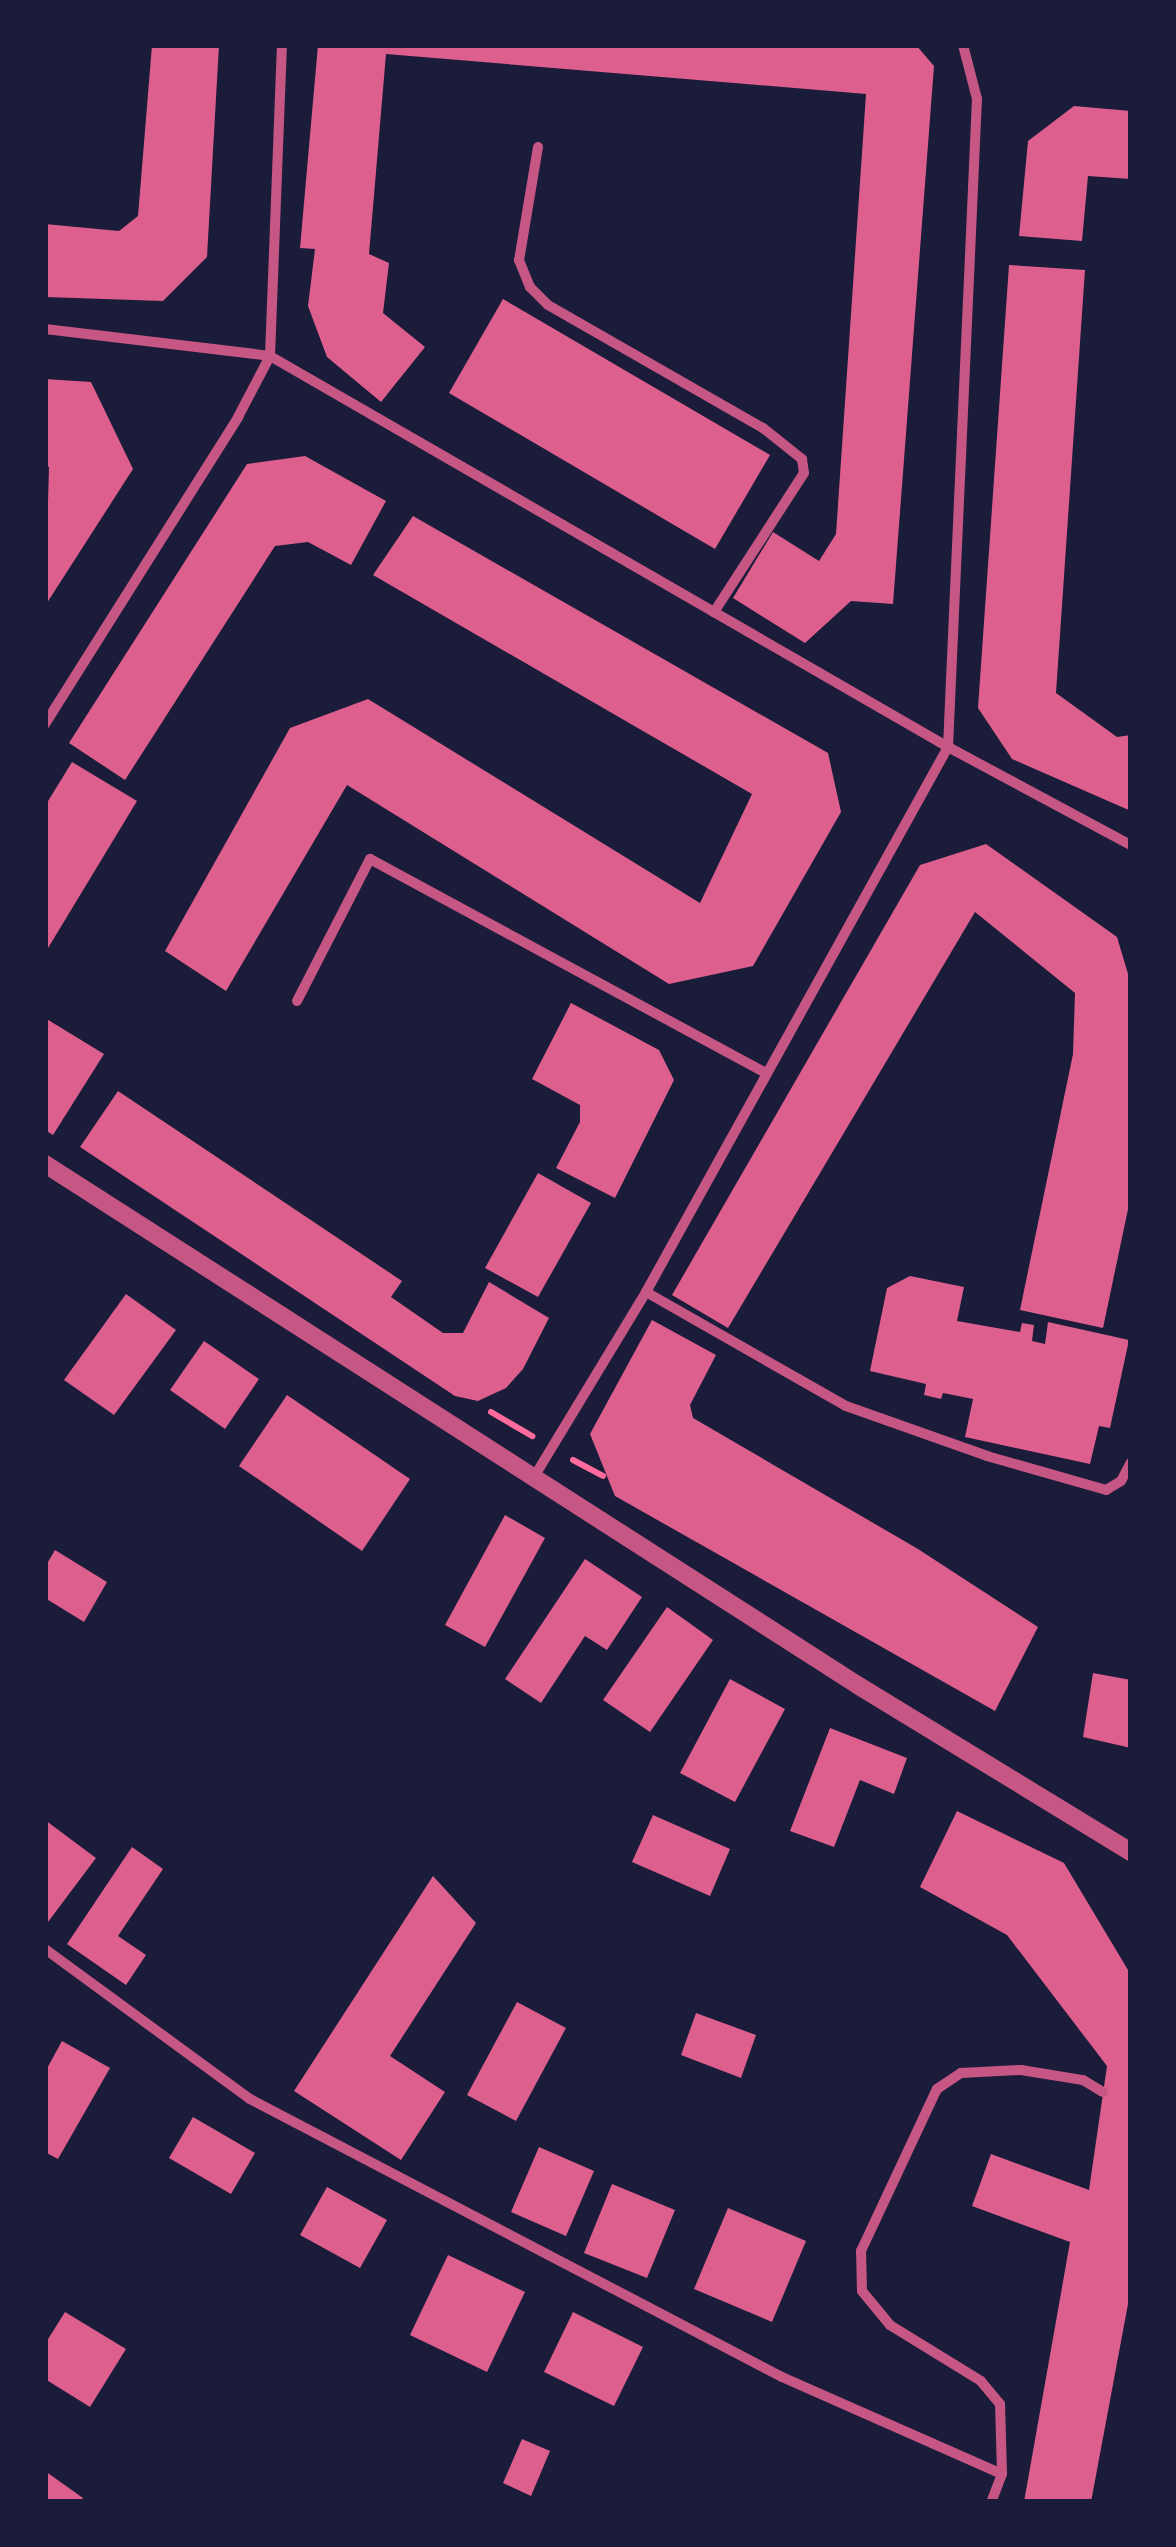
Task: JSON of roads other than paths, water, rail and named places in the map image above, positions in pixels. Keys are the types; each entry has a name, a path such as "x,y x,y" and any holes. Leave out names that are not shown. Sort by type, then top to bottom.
{"street":[{"path":"45,724 238,417 270,356 282,45"},
{"path":"534,1477 646,1292 948,748 977,99 963,45"},
{"path":"538,147 519,260 530,288 548,305 763,428 802,459 804,474 714,612"},
{"path":"45,329 270,356 948,748 1131,845"},
{"path":"297,1001 370,859 767,1074"},
{"path":"45,1164 1131,1852"},
{"path":"646,1292 846,1406 986,1456 1106,1490 1121,1481 1131,1462"},
{"path":"1112,1843 1131,1864"},
{"path":"45,1948 250,2098 782,2377 1002,2474"},
{"path":"991,2502 1002,2474 1000,2404 981,2381 890,2325 862,2291 861,2251 937,2089 961,2072 1022,2070 1083,2080 1103,2092"}]}
